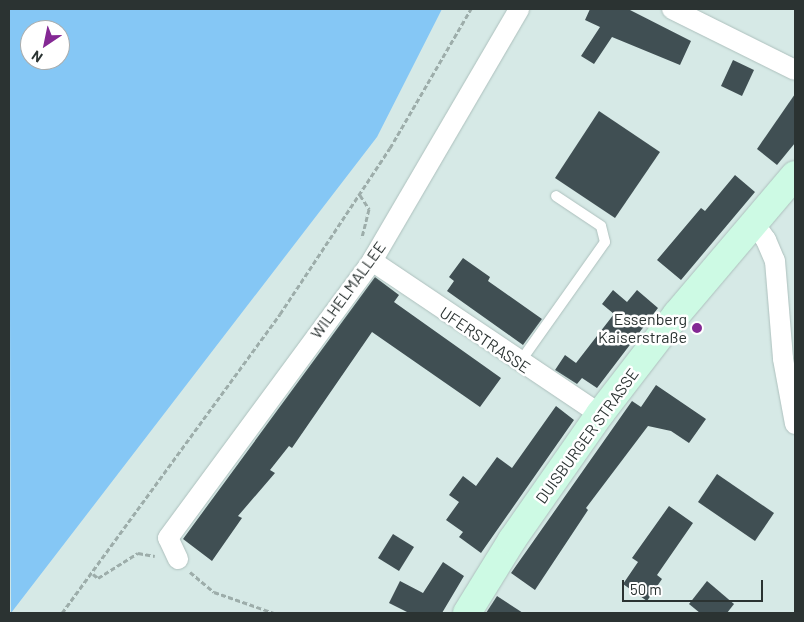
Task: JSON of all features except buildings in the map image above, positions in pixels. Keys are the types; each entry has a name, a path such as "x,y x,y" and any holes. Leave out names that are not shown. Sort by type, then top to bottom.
{"main road":[{"name":"DUISBURGER STRASSE","path":"467,613 512,540 600,414 753,222 795,175"}],"street":[{"name":"WILHELMALLEE","path":"178,559 168,538 372,262 519,9"},
{"path":"672,9 795,70"},
{"path":"753,222 766,240 775,261 783,358 795,424"},
{"name":"UFERSTRASSE","path":"372,262 519,363 600,414"}],"lane":[{"path":"519,363 604,242 601,226 556,196"}],"path":[{"path":"62,613 93,574 280,314 360,196 431,83 471,9"},
{"path":"360,196 369,209 360,244"},
{"path":"93,574 98,578 138,553"},
{"path":"178,559 214,592 274,613"}],"water":[{"path":"9,9 442,9 377,137 11,613"}],"place":[{"name":"Essenberg Kaiserstraße","path":"697,328"}]}
